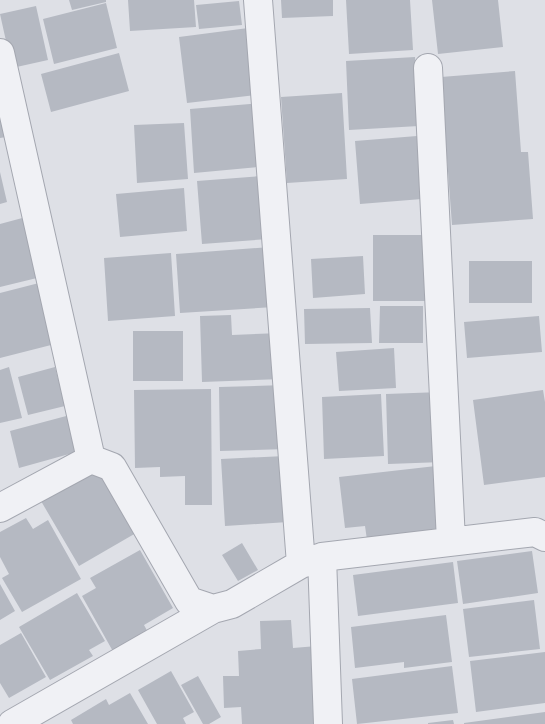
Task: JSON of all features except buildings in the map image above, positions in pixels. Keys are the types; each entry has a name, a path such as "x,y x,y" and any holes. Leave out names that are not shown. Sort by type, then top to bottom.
{"street":[{"path":"258,0 328,724"},
{"path":"0,53 91,459"},
{"path":"428,68 451,541"},
{"path":"0,508 91,459 112,467 188,601 213,609"},
{"path":"12,724 213,609 232,604 312,560 451,541 535,532 545,537"}]}
